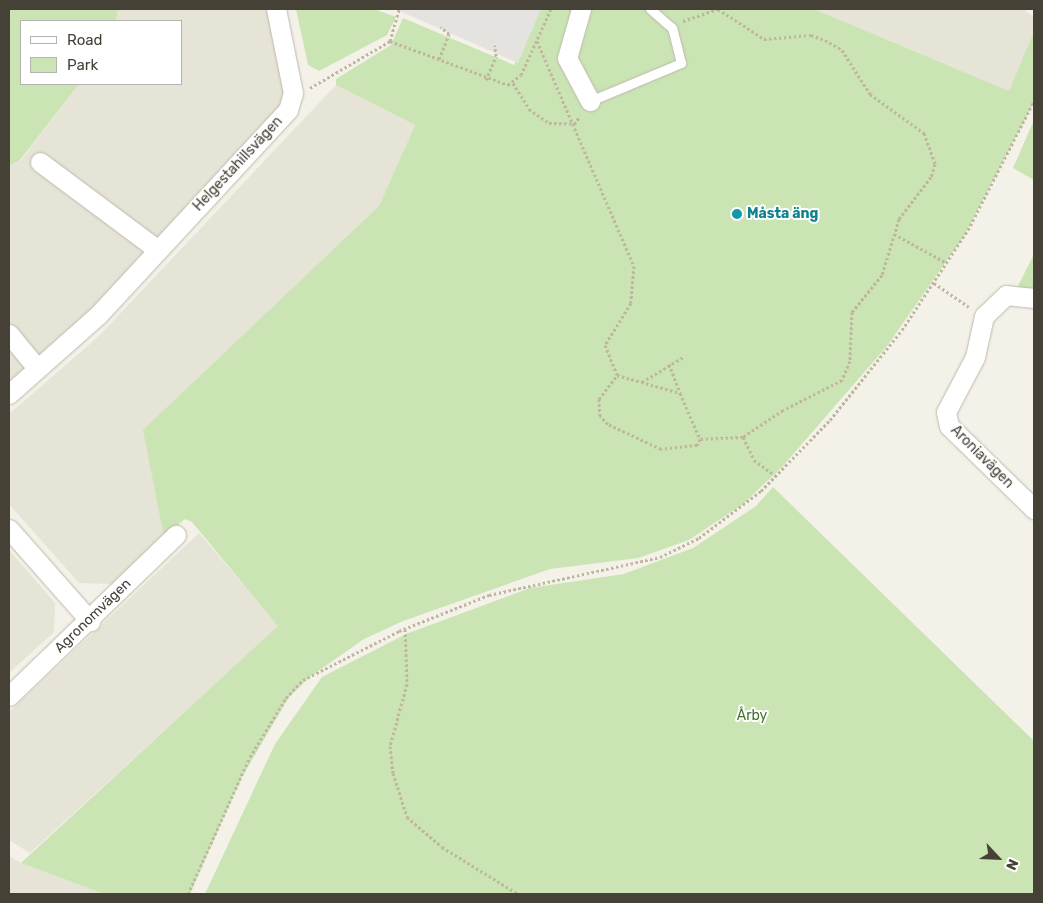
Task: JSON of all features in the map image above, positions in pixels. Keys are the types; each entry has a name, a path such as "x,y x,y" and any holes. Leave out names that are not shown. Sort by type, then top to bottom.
{"street":[{"path":"276,9 293,92"},
{"path":"581,9 567,58 590,101"},
{"name":"Helgestahillsvägen","path":"9,394 99,314 288,110 293,92"},
{"path":"40,162 158,250"},
{"path":"984,316 1006,296 1034,298"},
{"name":"Aroniavägen","path":"984,316 975,357 948,404 949,426 1034,509"},
{"path":"9,334 38,368"},
{"path":"9,529 90,621"},
{"name":"Agronomvägen","path":"9,696 90,621 176,535"}],"lane":[{"path":"590,101 681,63 672,28 650,9"}],"path":[{"path":"293,92 303,92 390,41 399,9"},
{"path":"390,41 503,86 513,83 522,75 551,9"},
{"path":"672,28 718,9 764,39 811,35 842,50 862,86 914,123 931,146 935,170 899,219 882,276 852,312 848,373 834,386 783,410 743,437 700,439"},
{"path":"439,59 449,34 441,27"},
{"path":"537,41 574,124 635,272 631,303 605,345 617,374 680,393"},
{"path":"486,80 496,56 495,45"},
{"path":"513,83 539,118 558,125 574,124"},
{"path":"574,124 590,101"},
{"path":"188,894 223,810 286,698 303,680 405,629 511,587 660,557 718,525 776,476 854,392 934,283 1000,173 1034,101"},
{"path":"894,234 947,263"},
{"path":"934,283 984,316"},
{"path":"641,382 685,356"},
{"path":"669,364 700,439"},
{"path":"617,374 599,399 600,416 608,424 661,449 697,445 700,439"},
{"path":"743,437 754,460 776,476"},
{"path":"405,629 406,684 390,746 393,773 407,817 442,848 518,894"}],"shaded area":[{"path":"118,9 272,9 287,92 279,111 116,288 9,383 9,166 21,160 78,85 182,85 182,20 116,20"},
{"path":"395,9 541,9 518,63"},
{"path":"814,9 1023,9 1034,17 1034,31 1009,91"},
{"path":"336,85 415,125 379,206 144,430 164,537 114,584 79,583 9,504 9,414 98,337"},
{"path":"199,533 279,626 30,853 9,840 9,712"},
{"path":"9,550 55,603 54,632 9,673"},
{"path":"9,856 21,863 104,894 9,894"}],"green space":[{"path":"9,9 118,9 116,20 20,20 20,85 78,85 20,160 9,166"},
{"path":"296,9 374,9 396,17 387,35 319,71 308,65"},
{"path":"539,9 814,9 1009,91 1034,31 1034,102 964,236 887,346 782,467 743,504 689,540 638,558 550,569 403,621 364,639 311,676 289,697 242,777 190,894 104,894 21,863 278,626 192,522 185,519 164,537 143,430 379,206 415,125 336,85 336,79 391,45 403,18 514,65"},
{"path":"1034,120 1034,180 1013,168"},
{"path":"1034,254 1034,303 1013,296"},
{"name":"Årby","path":"773,487 1034,741 1034,894 205,894 275,744 322,677 406,634 530,588 624,574 693,548 756,506"}],"place":[{"name":"Måsta äng","path":"737,214"}]}
